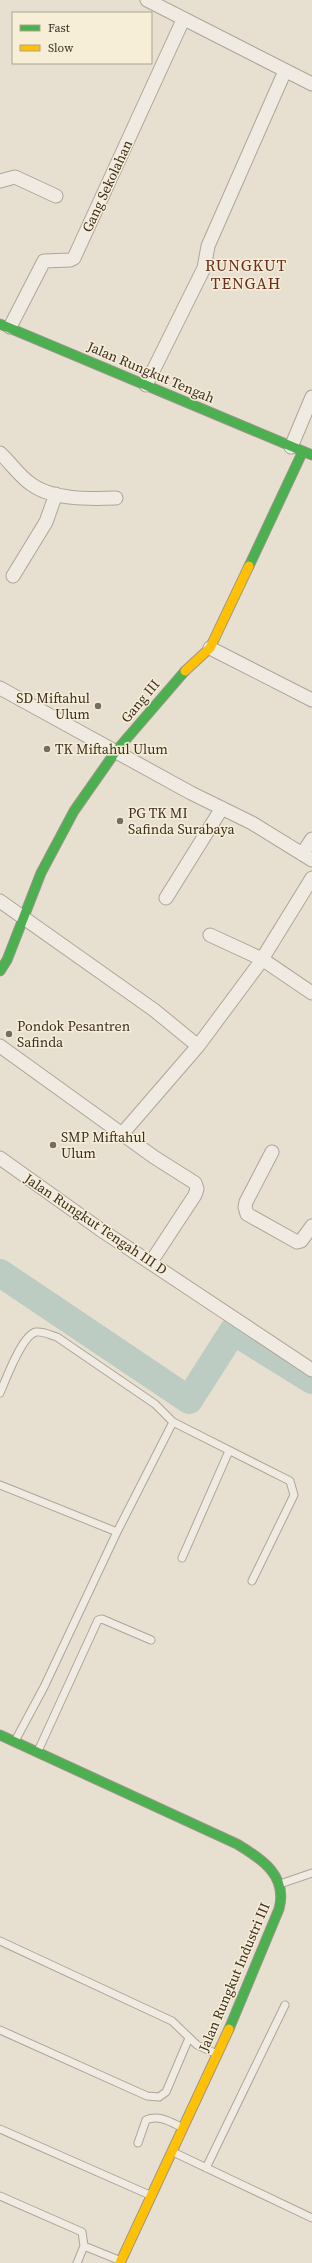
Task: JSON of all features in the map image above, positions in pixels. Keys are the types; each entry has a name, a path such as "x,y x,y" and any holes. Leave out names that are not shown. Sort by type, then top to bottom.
{"street":[{"path":"147,0 183,20 312,84"},
{"name":"Gang Sekolahan","path":"5,326 44,261 70,260 74,258 183,20"},
{"path":"146,385 204,268 208,246 285,71"},
{"path":"0,181 15,177 56,196"},
{"name":"Jalan Rungkut Tengah","path":"5,326 290,447 308,453"},
{"path":"290,447 312,397"},
{"path":"0,453 31,484 42,490 84,499 116,498"},
{"name":"Gang III","path":"0,971 7,960 41,873 74,811 116,751 178,677 210,648 308,453"},
{"path":"13,576 46,522 56,494"},
{"path":"210,648 312,700"},
{"path":"0,688 252,823 307,857 312,839"},
{"path":"166,898 222,808"},
{"path":"122,1134 198,1046 262,960 312,878"},
{"path":"0,901 154,1010 198,1046"},
{"path":"210,935 262,960 312,993"},
{"path":"0,1046 122,1134 195,1183 197,1189 151,1262"},
{"path":"272,1152 246,1202 244,1207 247,1214 298,1242 302,1241 312,1226"},
{"name":"Jalan Rungkut Tengah III D","path":"0,1158 312,1370"},
{"name":"Jalan Rungkut Industri III","path":"0,1735 237,1844 262,1859 272,1868 280,1884 281,1902 253,1975 173,2152 120,2262"}],"lane":[{"path":"0,1393 26,1338 39,1332 57,1337 155,1404 173,1422 290,1481 294,1487 294,1495 252,1581"},
{"path":"15,1741 48,1680 117,1532 173,1422"},
{"path":"182,1558 228,1451"},
{"path":"0,1486 117,1532"},
{"path":"37,1752 98,1620 102,1619 151,1640"},
{"path":"280,1884 312,1873"},
{"path":"0,1941 172,2021 197,2045 217,2054"},
{"path":"206,2168 285,2005"},
{"path":"0,2030 147,2096 159,2097 166,2092 189,2038"},
{"path":"138,2143 146,2120 151,2118 157,2117 184,2128"},
{"path":"0,2129 152,2196"},
{"path":"173,2152 312,2218"},
{"path":"0,2196 82,2232 84,2246 77,2263"},
{"path":"84,2246 120,2262"}],"waterway":[{"path":"0,1273 189,1400 233,1331 312,1380"}],"traffic: fast":[{"path":"0,324 312,455"},
{"path":"249,566 303,451"},
{"path":"0,971 7,960 41,873 74,811 116,751 185,671"},
{"path":"0,1735 237,1844 264,1862 271,1870 280,1887 281,1897 279,1909 229,2029"}],"traffic: slow":[{"path":"185,671 210,648 249,566"},
{"path":"120,2263 229,2029"}],"place":[{"name":"SD Miftahul Ulum","path":"98,706"},
{"name":"TK Miftahul Ulum","path":"47,749"},
{"name":"PG TK MI Safinda Surabaya","path":"120,821"},
{"name":"Pondok Pesantren Safinda","path":"9,1034"},
{"name":"SMP Miftahul Ulum","path":"53,1145"}],"district":[{"name":"RUNGKUT TENGAH","path":"246,274"}]}
